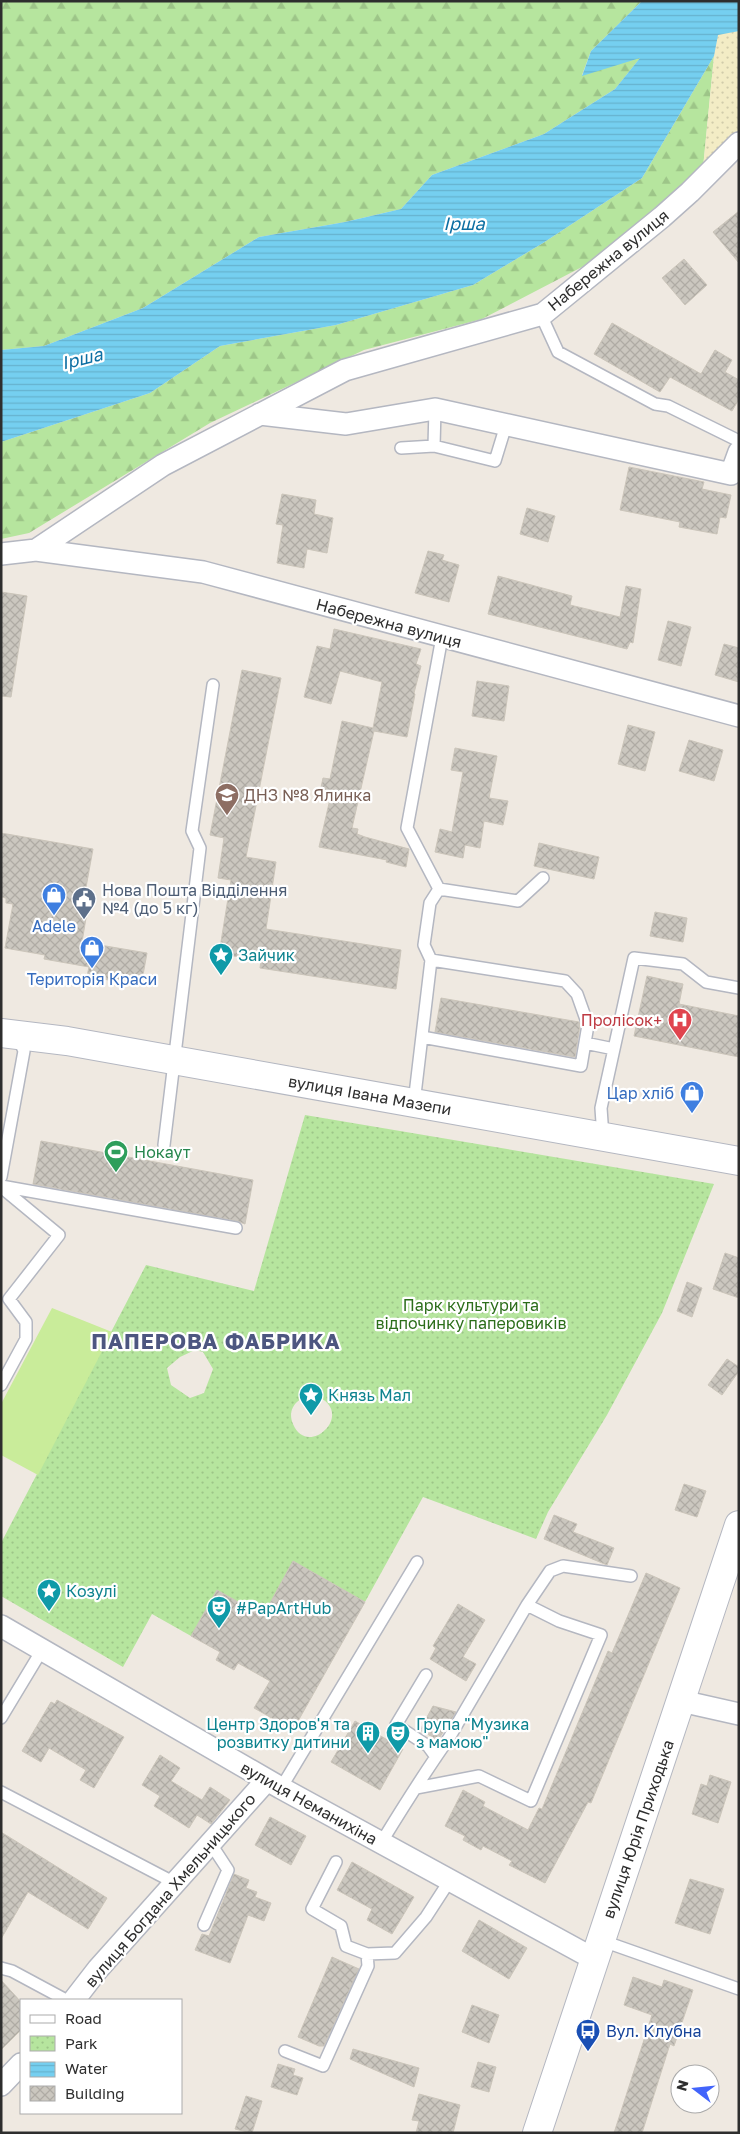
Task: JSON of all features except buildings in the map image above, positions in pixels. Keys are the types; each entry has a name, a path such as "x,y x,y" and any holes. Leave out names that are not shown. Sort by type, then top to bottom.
{"main road":[{"name":"вулиця Івана Мазепи","path":"9,1034 175,1060 739,1161"},
{"name":"вулиця Юрія Приходька","path":"537,2133 739,1525"}],"street":[{"name":"Набережна вулиця","path":"36,550 163,465 345,370 541,315 662,217 739,143"},
{"path":"260,414 346,424 435,409 731,474 739,452"},
{"name":"Набережна вулиця","path":"1,554 36,550 203,572 739,716"},
{"name":"вулиця Неманихіна","path":"1,1626 274,1784 381,1843 450,1880 597,1950"},
{"path":"680,1701 739,1714"},
{"name":"вулиця Богдана Хмельницького","path":"75,1999 98,1969 211,1844 274,1784"},
{"path":"1,2086 20,2065"}],"lane":[{"path":"541,315 558,352 655,404 668,406 739,441"},
{"path":"434,446 435,409"},
{"path":"401,448 434,446 496,461 506,425"},
{"path":"439,889 407,828 442,637"},
{"path":"164,1145 200,848 192,831 213,685"},
{"path":"439,889 518,901 543,878"},
{"path":"414,1103 431,960 424,945 430,903 439,889"},
{"path":"603,1136 601,1108 634,958 683,964 706,982 739,988"},
{"path":"422,1038 581,1066 588,1025 577,994 565,981 431,960"},
{"path":"1,1177 24,1051 9,1034"},
{"path":"585,1043 614,1049"},
{"path":"1,1187 236,1228"},
{"path":"1,1187 59,1235 9,1299 26,1322 26,1339 1,1385"},
{"path":"274,1784 418,1562"},
{"path":"381,1843 449,1738 527,1604 550,1570 563,1566 632,1576"},
{"path":"416,1788 479,1776 532,1801 602,1635 559,1621 527,1604"},
{"path":"1,1718 42,1650"},
{"path":"426,1675 396,1725 428,1746 436,1757"},
{"path":"1,1792 175,1883"},
{"path":"204,1925 228,1870 211,1844"},
{"path":"336,1862 312,1909 341,1926 346,1946 367,1954 396,1953 426,1917 450,1880"},
{"path":"597,1950 739,1989"},
{"path":"285,2051 323,2066 368,1966 367,1954"},
{"path":"1,1968 12,1971 64,1999"}],"green space":[{"path":"1,1 642,1 591,51 582,75 641,57 615,89 544,134 432,175 401,209 345,222 259,237 143,308 44,346 1,350"},
{"path":"714,56 703,168 605,255 482,319 364,350 210,423 29,533 1,539 1,442 150,393 220,346 336,325 473,285 543,243 642,178"},
{"name":"Парк культури та відпочинку паперовиків","path":"305,1115 714,1184 662,1313 607,1415 548,1512 536,1539 423,1497 365,1602 293,1561 263,1616 217,1590 191,1636 152,1614 123,1667 1,1596 1,1543 146,1265 254,1291","holes":["195,1350 203,1352 213,1369 204,1393 190,1398 171,1385 167,1368 180,1357","314,1395 327,1402 332,1411 331,1421 326,1429 318,1435 309,1437 300,1434 293,1424 291,1413 299,1400"]},
{"path":"52,1308 112,1332 38,1475 1,1455 1,1404"}],"sand":[{"path":"739,31 739,136 703,168 714,56 718,34"}],"water":[{"name":"Ірша","path":"642,1 739,1 739,31 718,35 714,56 642,178 543,243 473,285 336,325 220,346 150,393 1,442 1,350 44,346 143,308 259,237 345,222 401,209 432,175 544,134 615,89 640,58 582,76 591,51"}],"place":[{"name":"ДНЗ №8 Ялинка","path":"227,816"},
{"name":"Adele","path":"54,916"},
{"name":"Нова Пошта Відділення №4 (до 5 кг)","path":"84,920"},
{"name":"Територія Краси","path":"92,969"},
{"name":"Зайчик","path":"221,976"},
{"name":"Пролісок+","path":"680,1041"},
{"name":"Цар хліб","path":"692,1114"},
{"name":"Нокаут","path":"116,1173"},
{"name":"Князь Мал","path":"311,1416"},
{"name":"Козулі","path":"49,1612"},
{"name":"#PapArtHub","path":"219,1629"},
{"name":"Центр Здоров'я та розвитку дитини","path":"368,1754"},
{"name":"Група \"Музика з мамою\"","path":"398,1754"},
{"name":"Вул. Клубна","path":"588,2052"}],"district":[{"name":"ПАПЕРОВА ФАБРИКА","path":"216,1342"}]}
